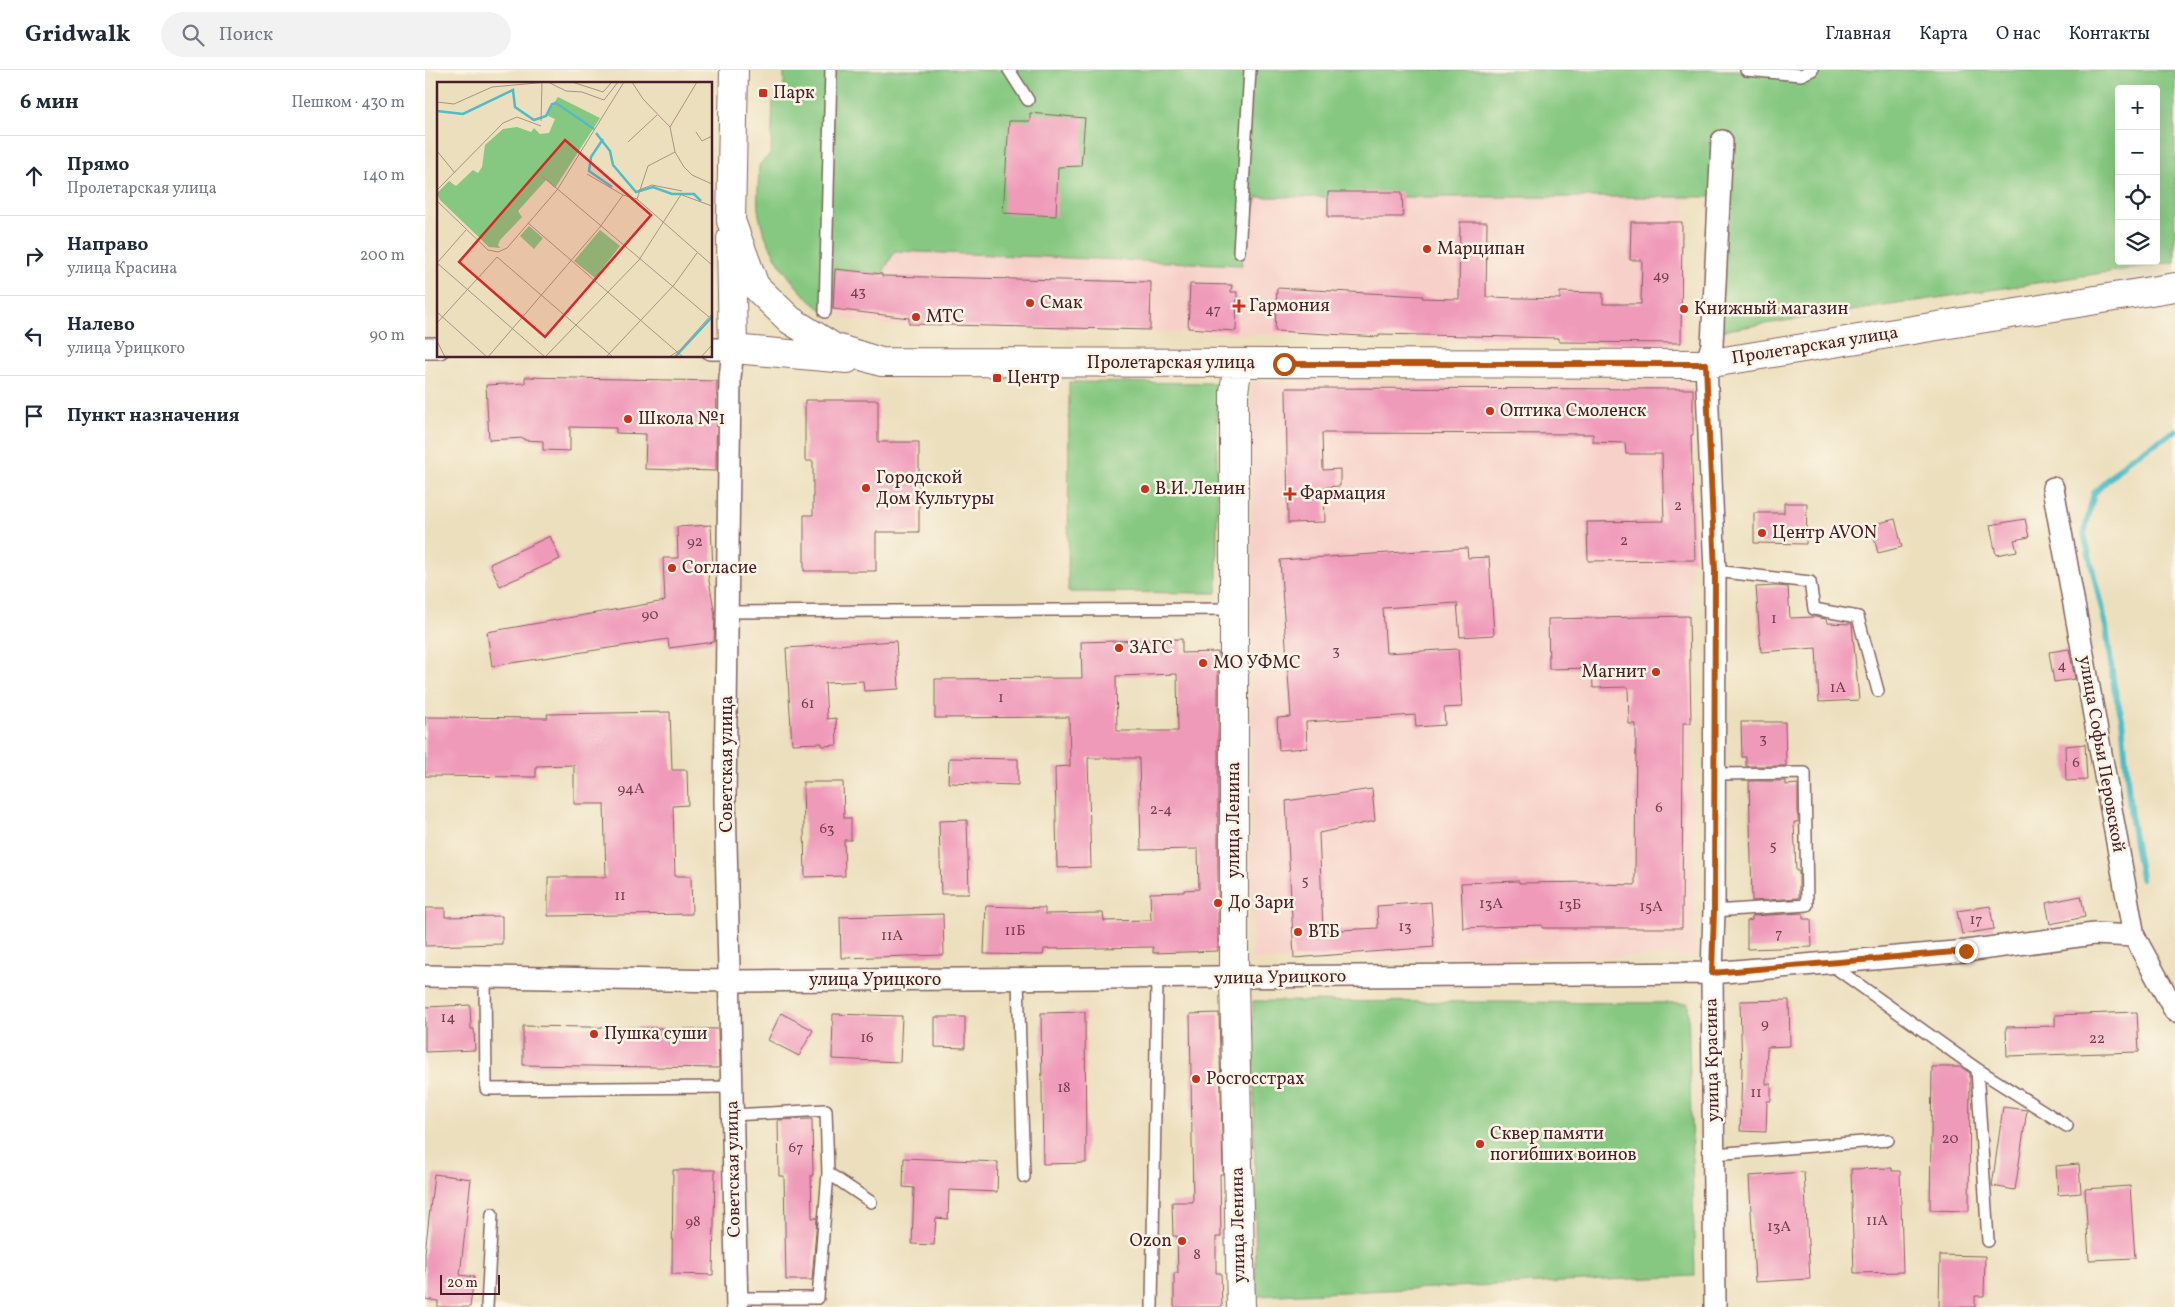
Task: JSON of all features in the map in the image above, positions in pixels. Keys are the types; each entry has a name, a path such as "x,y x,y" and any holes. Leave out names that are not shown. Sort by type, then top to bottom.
{"main road":[{"name":"Советская улица","path":"722,349 731,221 734,70"},
{"name":"Советская улица","path":"731,221 755,286"},
{"name":"Пролетарская улица","path":"755,286 790,320 826,343 881,362"},
{"name":"Пролетарская улица","path":"722,349 881,362 1706,364 2175,287"},
{"name":"улица Ленина","path":"1238,363 1234,392 1234,978 1241,1307"}],"street":[{"name":"улица Красина","path":"1715,1307 1712,973 1714,911 1715,571 1706,364 1712,346 1722,141"},
{"name":"Советская улица","path":"722,349 730,378 729,612 725,800 737,1302"},
{"name":"улица Софьи Перовской","path":"2053,488 2133,936 2175,1011"},
{"name":"улица Урицкого","path":"425,976 729,980 1157,979 1712,973 1966,951 2093,934 2133,936"}],"lane":[{"path":"825,312 831,70"},
{"path":"1009,70 1029,100"},
{"path":"1239,252 1250,70"},
{"path":"1746,70 1801,76 1812,70"},
{"path":"1715,571 1810,582 1814,609 1857,617 1878,691"},
{"path":"729,612 1233,609"},
{"path":"1713,774 1805,773 1807,905 1714,911"},
{"path":"1830,964 1977,1069 2067,1126"},
{"path":"485,977 486,1089 732,1087"},
{"path":"1018,979 1024,1177"},
{"path":"1152,1307 1157,979"},
{"path":"1977,1069 1987,1241"},
{"path":"732,1115 825,1110 828,1172 818,1298 737,1302"},
{"path":"1714,1154 1888,1140"},
{"path":"828,1172 871,1202"},
{"path":"487,1307 492,1214"}],"shaded area":[{"path":"1685,196 1685,346 886,325 847,320 832,309 835,269 882,274 895,251 1241,265 1239,252 1258,197"},
{"path":"1689,381 1695,956 1252,960 1252,382"}],"green space":[{"path":"784,70 2175,70 2175,262 2160,264 2160,85 2115,85 2115,265 2155,265 1719,331 1715,197 1258,197 1239,252 1242,265 895,251 882,274 835,269 830,315 806,296 783,269 766,238 761,222 758,208 759,165 771,153 773,102 784,89"},
{"path":"1069,382 1217,383 1217,593 1068,592"},
{"path":"1253,1001 1688,1003 1695,1276 1256,1296"}],"building":[{"path":"1030,113 1085,118 1081,166 1058,167 1056,216 1003,213 1009,121 1030,121"},
{"path":"1328,192 1402,192 1403,217 1328,217"},
{"path":"1460,222 1487,222 1486,297 1560,299 1560,292 1603,293 1603,304 1641,304 1642,260 1630,260 1631,222 1682,222 1681,343 1559,342 1559,338 1379,334 1379,337 1275,331 1277,288 1459,299"},
{"name":"Смак","path":"835,269 882,274 882,276 1151,282 1150,330 909,324 909,318 833,309"},
{"path":"1190,284 1232,285 1231,292 1237,292 1236,331 1188,328"},
{"path":"525,377 717,381 716,471 645,469 646,434 616,433 616,428 570,427 570,451 543,450 543,441 524,440 524,438 489,440 486,385 525,383"},
{"name":"Оптика Смоленск","path":"1286,388 1693,389 1693,435 1691,435 1695,560 1588,561 1587,522 1664,521 1662,454 1626,454 1625,443 1593,442 1593,434 1322,433 1323,470 1340,469 1340,486 1324,487 1325,522 1288,523"},
{"name":"Городской Дом Культуры","path":"805,400 878,400 878,442 919,442 919,532 876,532 876,571 804,571 804,515 813,515 813,461 805,461"},
{"path":"1784,503 1807,503 1806,544 1754,543 1754,513 1784,513"},
{"path":"1895,519 1902,547 1878,553 1871,525"},
{"path":"2025,519 2029,537 2014,540 2017,551 1996,555 1990,525"},
{"path":"711,525 713,569 707,569 715,615 714,642 669,648 668,639 492,666 487,632 665,601 663,558 678,558 677,527"},
{"path":"550,536 560,559 500,586 490,564"},
{"path":"1467,548 1468,558 1489,557 1494,635 1460,637 1457,603 1383,608 1386,653 1458,649 1462,707 1444,708 1445,725 1416,727 1415,715 1306,722 1307,748 1279,750 1277,718 1291,717 1280,560"},
{"path":"1756,587 1788,587 1790,618 1815,617 1826,619 1827,623 1852,624 1859,700 1819,702 1816,648 1761,652"},
{"path":"1689,616 1691,723 1683,723 1682,928 1542,928 1542,925 1463,928 1461,883 1519,881 1519,883 1598,882 1598,884 1635,885 1636,724 1629,724 1628,687 1593,688 1592,668 1549,669 1548,619"},
{"path":"1182,639 1182,653 1218,652 1218,951 1153,953 1153,947 1044,949 1043,955 984,954 986,906 1045,908 1045,914 1103,913 1104,921 1151,920 1150,893 1184,892 1184,890 1199,889 1198,849 1141,850 1139,758 1088,758 1091,867 1057,868 1055,767 1070,766 1069,717 935,718 935,679 1082,678 1081,642","holes":["1177,674 1178,731 1117,731 1116,676"]},
{"path":"896,641 899,689 864,691 863,681 825,683 827,719 836,718 837,745 822,746 822,743 792,744 786,648"},
{"path":"2069,649 2075,679 2054,682 2049,652"},
{"path":"670,712 672,770 687,770 688,805 673,806 675,876 691,876 692,914 548,916 548,877 606,877 604,804 574,804 574,765 536,766 536,777 425,776 425,717 548,718 547,714"},
{"path":"1741,722 1785,722 1786,766 1746,766 1746,757 1742,757"},
{"path":"2085,744 2087,780 2066,781 2065,746"},
{"path":"949,758 1018,759 1018,785 948,783"},
{"path":"1749,781 1786,781 1786,785 1798,784 1798,822 1794,822 1796,871 1799,871 1799,898 1752,901"},
{"path":"803,782 843,782 844,818 851,818 851,840 844,840 845,876 805,877"},
{"path":"1372,789 1375,821 1319,833 1323,931 1378,928 1377,906 1431,902 1434,947 1294,958 1286,801"},
{"path":"967,820 969,894 941,894 939,821"},
{"path":"2081,896 2085,917 2050,924 2046,903"},
{"path":"1990,906 1994,929 1962,934 1957,911"},
{"path":"425,908 445,908 445,917 502,916 502,944 425,946"},
{"path":"1803,913 1803,919 1811,919 1812,947 1747,949 1747,921 1752,920 1752,916"},
{"path":"943,914 944,955 841,958 840,917"},
{"path":"1789,1000 1790,1046 1767,1047 1766,1084 1771,1084 1771,1101 1767,1101 1766,1132 1740,1131 1742,1070 1740,1001"},
{"path":"470,1005 471,1029 474,1029 475,1050 425,1052 425,1007"},
{"path":"1085,1012 1086,1163 1043,1164 1041,1013"},
{"path":"2137,1012 2139,1052 2007,1056 2006,1027 2055,1026 2055,1015"},
{"path":"781,1013 813,1030 799,1056 768,1040"},
{"path":"1219,1013 1223,1174 1220,1174 1221,1237 1216,1237 1216,1273 1221,1273 1222,1307 1174,1307 1174,1273 1178,1273 1177,1236 1173,1236 1172,1202 1193,1202 1190,1014"},
{"path":"833,1014 902,1016 900,1062 832,1059"},
{"path":"935,1017 965,1017 965,1048 935,1047"},
{"path":"523,1026 718,1029 719,1068 523,1065"},
{"path":"1932,1067 1961,1067 1970,1073 1969,1211 1930,1210"},
{"path":"2003,1107 2027,1110 2015,1190 1992,1186"},
{"path":"812,1119 812,1218 817,1218 812,1280 786,1280 784,1176 779,1176 778,1120"},
{"path":"904,1158 998,1162 997,1192 949,1190 948,1219 936,1218 934,1245 912,1244 914,1188 903,1187"},
{"path":"2079,1164 2081,1193 2058,1195 2056,1166"},
{"path":"1892,1168 1892,1171 1900,1171 1903,1272 1854,1273 1851,1169"},
{"path":"673,1170 715,1170 713,1275 672,1274"},
{"path":"1804,1172 1810,1279 1755,1282 1749,1176"},
{"path":"434,1174 471,1179 460,1275 474,1277 470,1307 438,1307 438,1301 425,1299 425,1253"},
{"path":"2130,1186 2135,1258 2089,1260 2085,1189"},
{"path":"1940,1255 1985,1256 1984,1296 1975,1296 1975,1307 1939,1307"}],"waterway":[{"path":"2141,878 2131,820 2122,719 2114,687 2106,627 2084,534 2094,493 2129,459 2175,431"}],"place":[{"name":"Парк","path":"763,93"},
{"name":"Марципан","path":"1427,249"},
{"name":"Смак","path":"1030,303"},
{"name":"Гармония","path":"1239,306"},
{"name":"Книжный магазин","path":"1684,309"},
{"name":"МТС","path":"916,317"},
{"name":"Центр","path":"997,378"},
{"name":"Оптика Смоленск","path":"1490,411"},
{"name":"Школа №1","path":"628,419"},
{"name":"Городской Дом Культуры","path":"866,488"},
{"name":"В.И. Ленин","path":"1145,489"},
{"name":"Фармация","path":"1290,494"},
{"name":"Центр AVON","path":"1762,533"},
{"name":"Согласие","path":"672,568"},
{"name":"ЗАГС","path":"1119,648"},
{"name":"МО УФМС","path":"1203,663"},
{"name":"Магнит","path":"1656,672"},
{"name":"До Зари","path":"1218,903"},
{"name":"ВТБ","path":"1298,932"},
{"name":"Пушка суши","path":"594,1034"},
{"name":"Росгосстрах","path":"1196,1079"},
{"name":"Сквер памяти погибших воинов","path":"1480,1144"},
{"name":"Ozon","path":"1182,1241"}],"route":[{"path":"1284,364 1706,364 1715,571 1714,911 1712,973 1966,951"}]}
